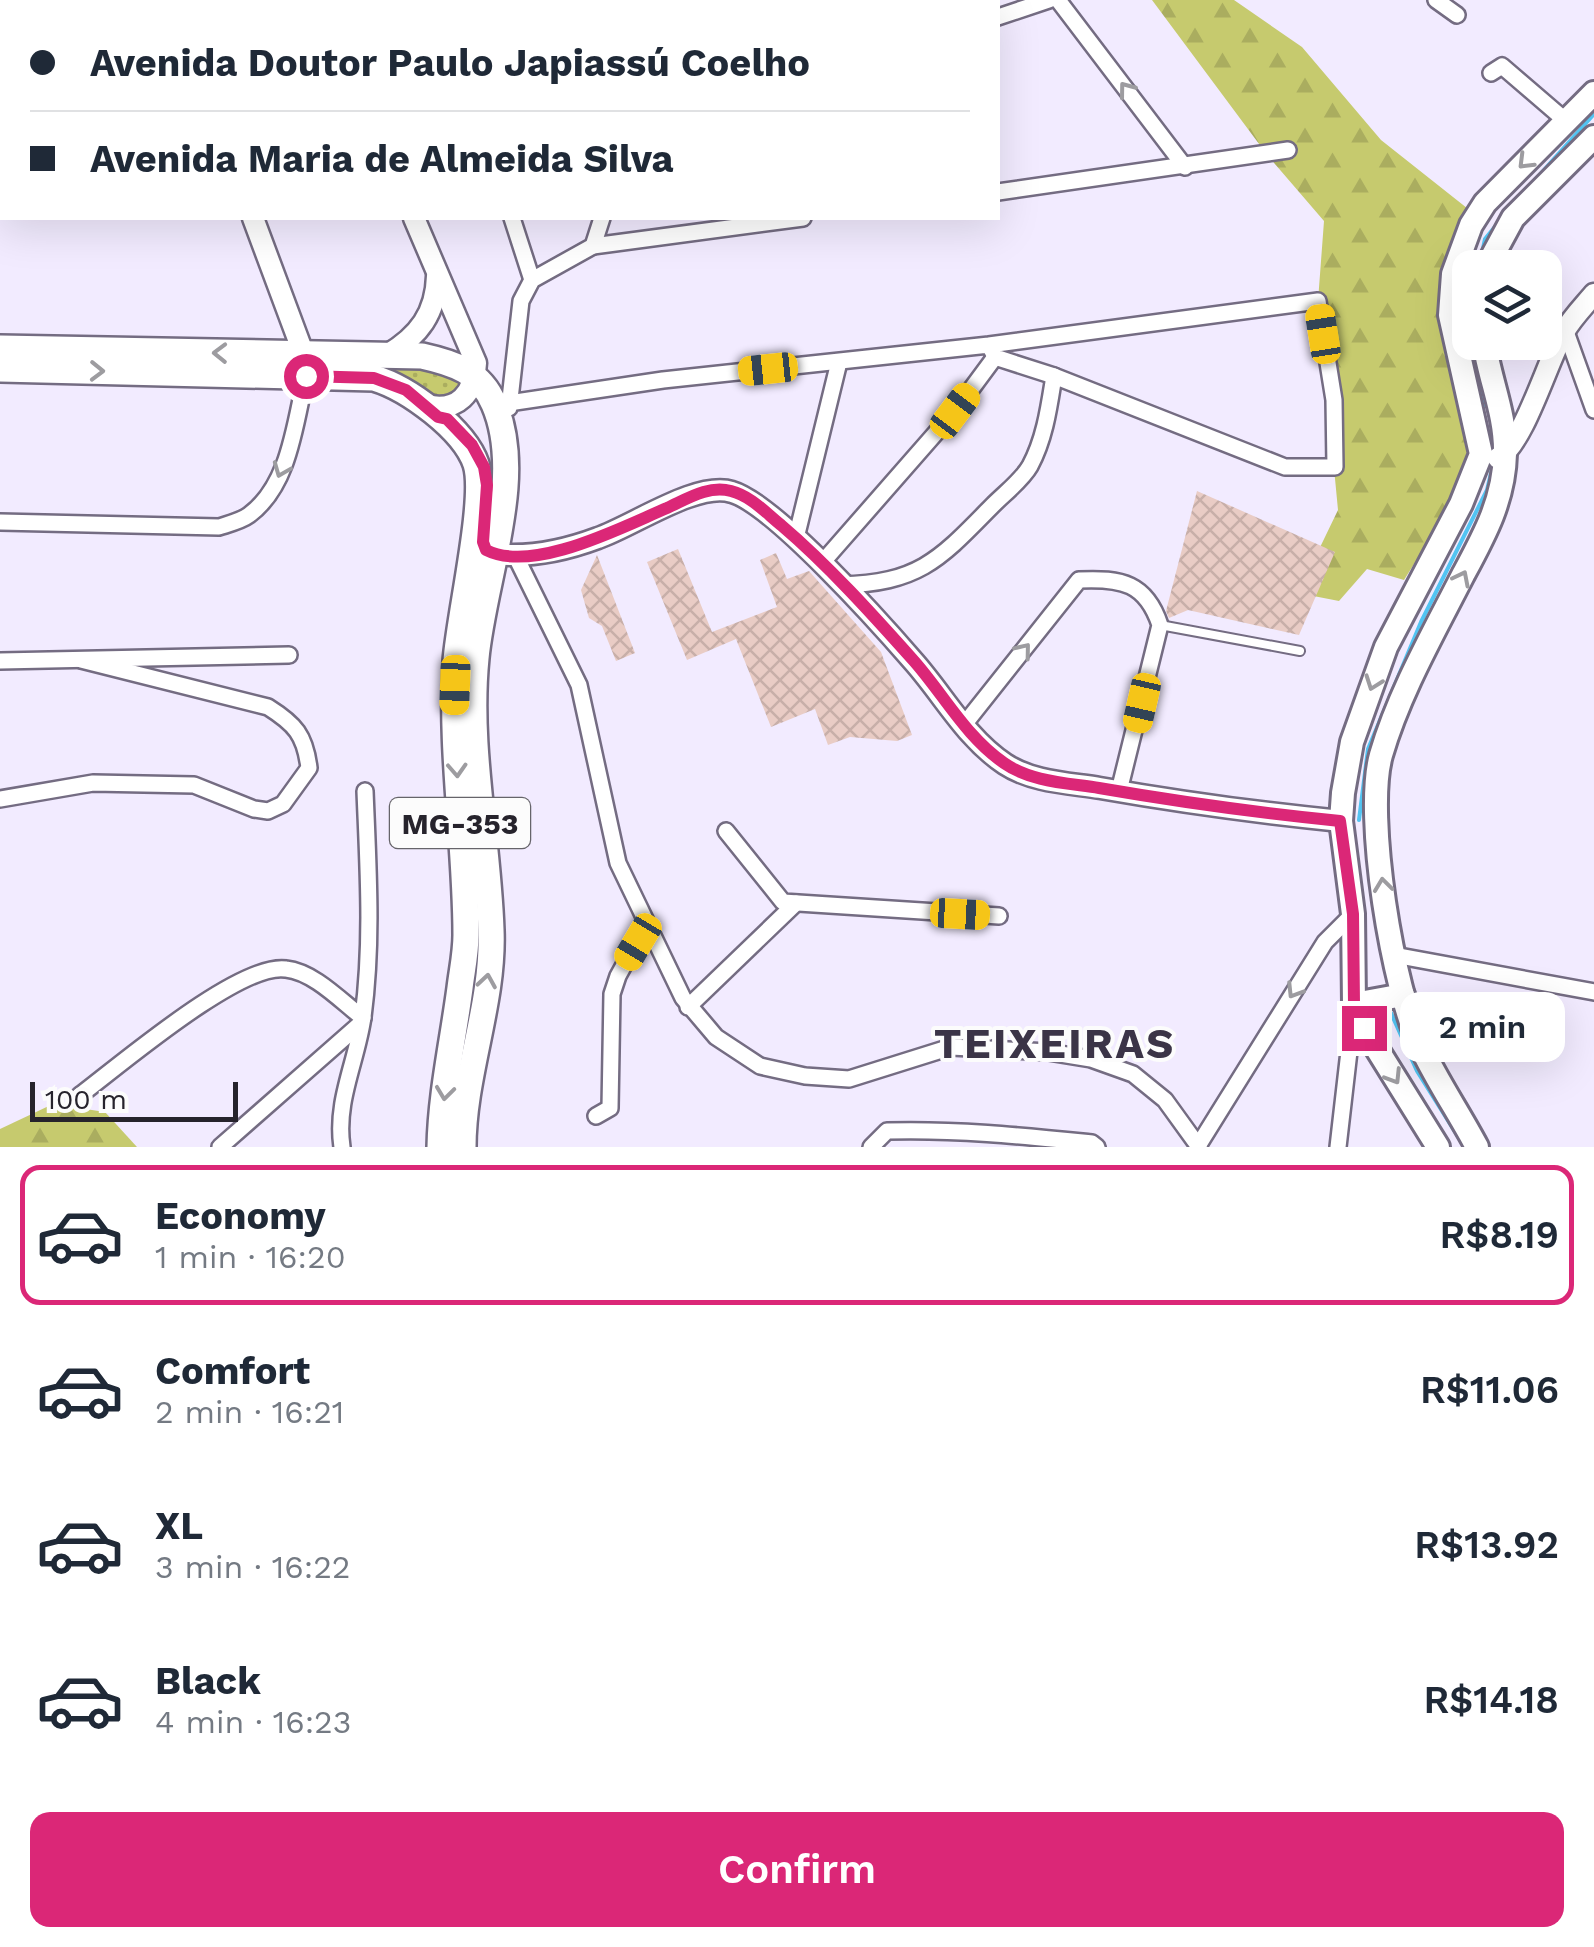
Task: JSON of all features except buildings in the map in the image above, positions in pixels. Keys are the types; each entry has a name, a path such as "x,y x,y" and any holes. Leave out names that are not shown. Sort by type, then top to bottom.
{"main road":[{"path":"1438,1147 1374,1044 1354,1004 1353,914 1340,821 1352,742 1386,646 1460,504 1480,445 1450,316 1453,274 1471,225 1486,203 1594,93"},
{"path":"1496,250 1513,218 1594,136"},
{"name":"MG-353","path":"0,348 270,354 305,366 374,378 406,390 432,411 476,465 478,478 456,659 454,710 466,940 440,1147"},
{"name":"MG-353","path":"0,369 305,366 387,355 422,356 454,363 502,404 505,466 500,513 505,555 475,661 479,801 492,932 463,1147"},
{"path":"1476,1147 1420,1045 1403,995 1379,847 1376,799 1380,757 1420,661 1493,520 1505,454 1505,423 1489,360"},
{"path":"432,411 447,419 481,460 487,485 483,542 486,550 505,555"},
{"path":"1340,821 1350,821 1379,847"},
{"path":"1353,914 1372,938 1394,955"},
{"path":"1354,1004 1403,995"}],"street":[{"path":"1000,17 1049,0"},
{"path":"1058,0 1184,167"},
{"path":"1436,0 1457,14"},
{"path":"1492,73 1502,66 1566,120"},
{"path":"1000,192 1288,150"},
{"path":"0,522 219,527 248,516 273,489 287,455 305,366 254,220"},
{"path":"415,220 476,363 472,387 458,403 432,411"},
{"path":"513,220 532,280"},
{"path":"593,246 601,220"},
{"path":"788,220 593,246 532,280 520,300 502,404 663,380 992,350 1318,301 1334,400 1335,468 1285,467 992,350"},
{"path":"387,355 412,337 432,311 437,274"},
{"path":"1534,395 1505,423 1491,425 1480,445 1497,458 1505,454 1531,411 1534,395 1566,330 1594,294"},
{"path":"270,354 284,341 290,317"},
{"path":"1566,330 1594,410"},
{"path":"821,564 955,411 992,350"},
{"path":"796,538 839,362"},
{"path":"841,585 881,584 910,574 947,553 1029,468 1048,420 1054,376"},
{"path":"1340,821 1119,792 1029,776 1004,763 963,726 916,663 796,538 750,499 730,491 708,490 597,539 505,555 579,685 618,863 646,924 688,1008 716,1037 760,1066 849,1080 951,1048 1048,1052 1091,1059 1134,1074 1165,1100 1199,1146 1325,942 1353,914"},
{"path":"963,726 1079,580 1101,579 1140,590 1153,602 1160,625 1119,792"},
{"path":"0,661 289,655"},
{"path":"0,799 93,782 194,785 254,809 268,810 283,804 309,768 306,743 289,720 268,706 81,660"},
{"path":"342,1147 340,1120 347,1074 362,1020 371,940 365,791"},
{"path":"726,831 782,902 999,916"},
{"path":"688,1008 796,902"},
{"path":"596,1116 610,1108 612,994 646,924"},
{"path":"1394,955 1594,992"},
{"path":"79,1096 203,1003 249,977 284,968 312,979 362,1020"},
{"path":"1338,1147 1354,1004"},
{"path":"220,1147 362,1020"},
{"path":"871,1147 887,1131 962,1130 1042,1143 1092,1143 1097,1147"}],"lane":[{"path":"1160,625 1300,651"}],"green space":[{"path":"1152,0 1234,0 1302,47 1381,140 1477,216 1465,250 1452,250 1452,288 1446,305 1473,470 1404,580 1367,569 1339,601 1298,593 1338,510 1318,301 1324,221 1268,156"},
{"path":"338,363 436,367 465,380 455,392 438,400"},
{"path":"53,1104 105,1112 137,1147 0,1147 0,1129"}],"waterway":[{"path":"1527,189 1594,114"},
{"path":"1483,250 1485,239 1498,223"},
{"path":"1478,367 1486,406"},
{"path":"1359,820 1368,749 1421,622 1487,490 1492,469"},
{"path":"1391,1013 1417,1071 1462,1143"}],"district":[{"name":"TEIXEIRAS","path":"1055,1043"}],"route":[{"path":"306,376 374,378 393,383 438,417 447,419 472,445 484,467 488,494 483,542 486,550 494,554 528,556 597,539 708,490 730,491 750,499 796,538 916,663 963,726 1004,763 1029,776 1119,792 1340,821 1353,914 1354,1004 1364,1028"}]}
